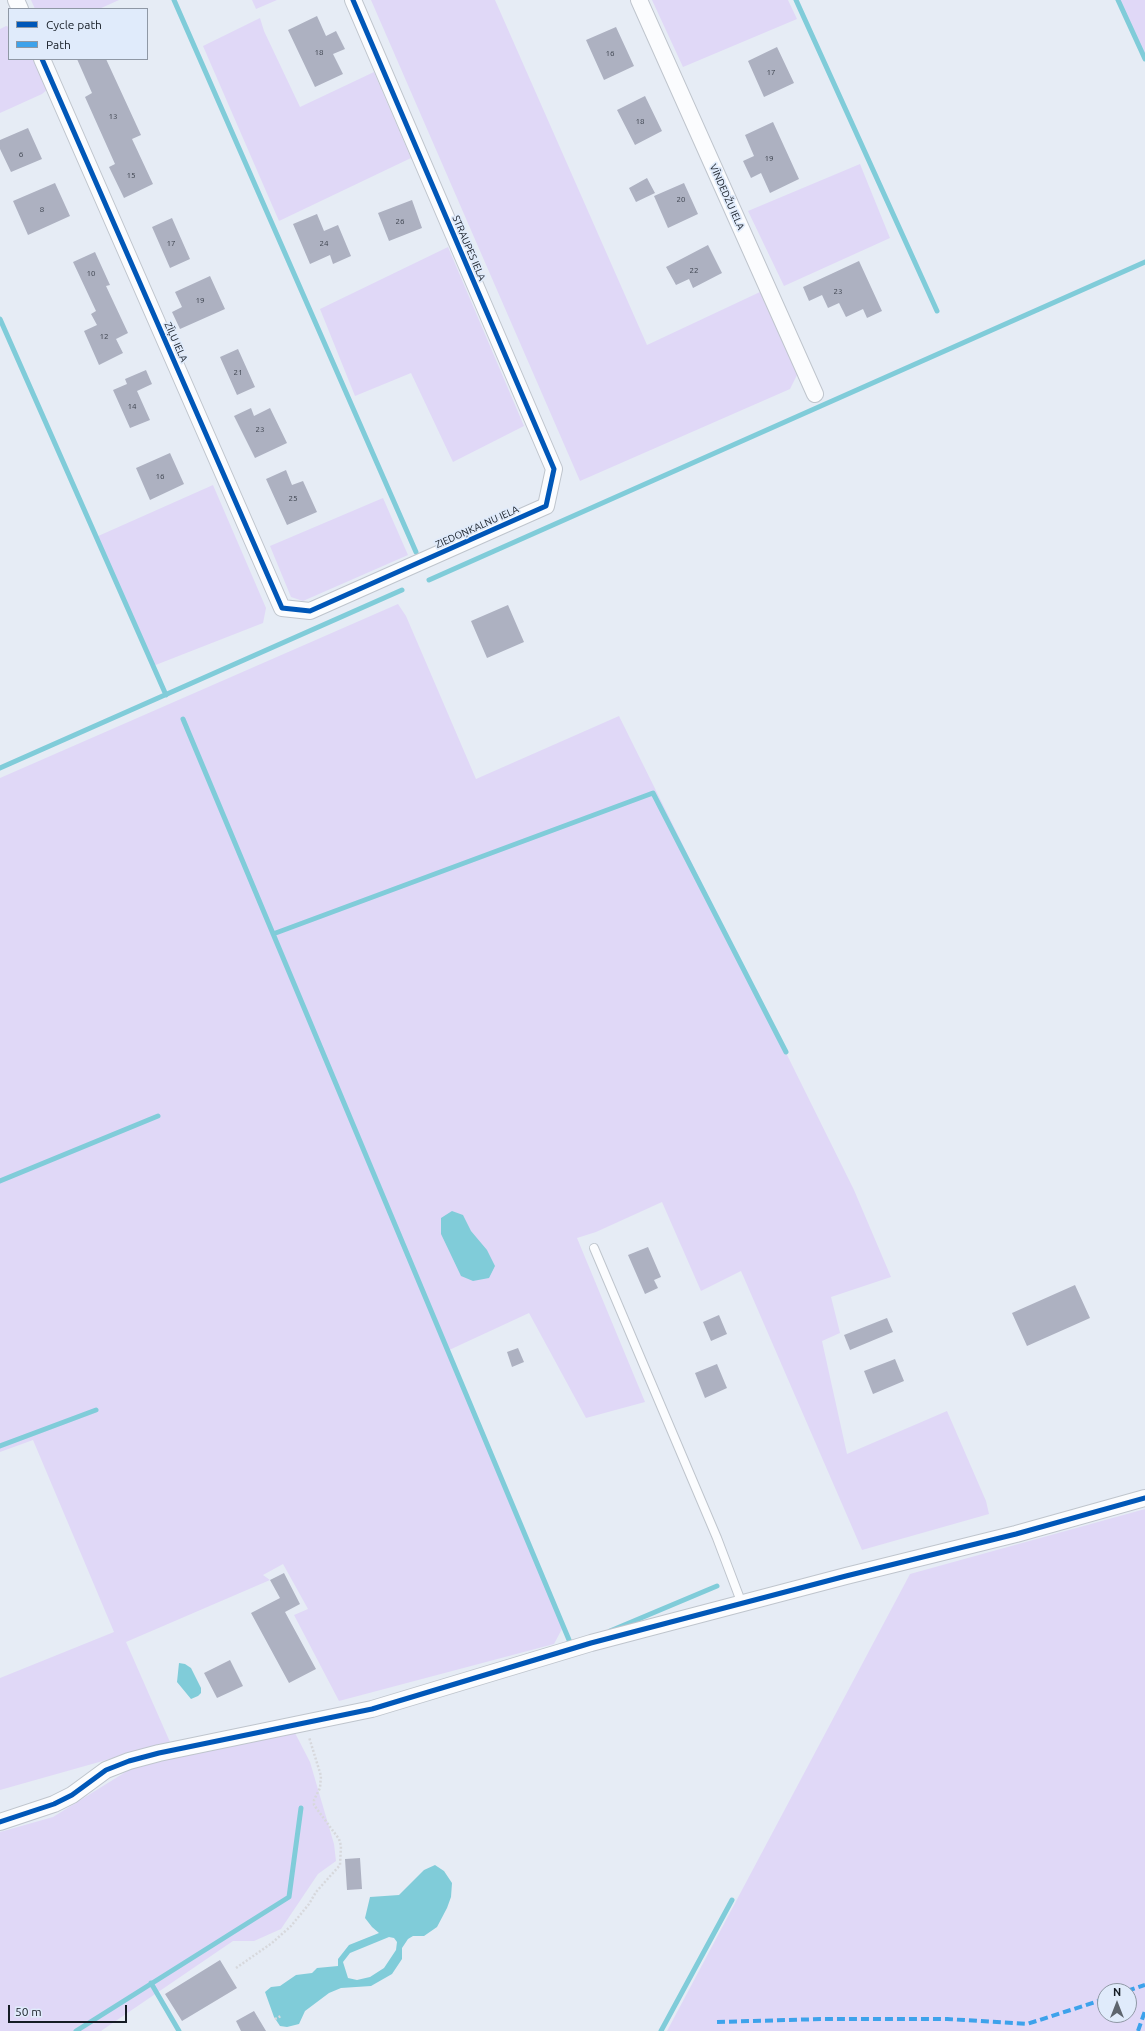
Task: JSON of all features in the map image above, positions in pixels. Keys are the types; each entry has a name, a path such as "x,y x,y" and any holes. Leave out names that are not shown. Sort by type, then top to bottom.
{"street":[{"name":"STRAUPES IELA","path":"352,0 554,470 546,506"},
{"name":"VĪNDEDŽU IELA","path":"639,0 815,394"},
{"name":"ZĪĻU IELA","path":"42,60 282,608 310,611"},
{"name":"ZIEDOŅKALNU IELA","path":"310,611 546,506"},
{"path":"0,1822 54,1804 72,1795 106,1770 129,1761 166,1751 304,1721 372,1709 591,1643 846,1576 1023,1532 1145,1498"}],"lane":[{"path":"594,1248 717,1538 742,1604"}],"path":[{"path":"236,1968 272,1943 291,1926 309,1904 316,1892 340,1865 341,1846 339,1839 314,1805 314,1800 320,1788 321,1776 304,1721"},
{"path":"275,2019 281,2016"}],"shaded area":[{"path":"31,0 119,0 101,8 35,8"},
{"path":"252,0 277,0 256,9"},
{"path":"371,0 495,0 647,345 760,292 798,373 790,389 580,481"},
{"path":"652,0 788,0 797,19 683,67"},
{"path":"1120,0 1145,0 1145,55"},
{"path":"260,18 264,31 300,107 374,72 411,158 279,221 203,46"},
{"path":"6,26 8,27 8,60 35,60 48,89 42,94 0,113 0,29"},
{"path":"860,164 890,238 784,286 748,211"},
{"path":"448,247 524,426 453,462 411,373 355,396 320,309"},
{"path":"213,485 266,608 263,623 153,666 96,537"},
{"path":"383,498 408,555 303,601 291,597 270,546"},
{"path":"398,604 406,616 476,779 619,716 854,1190 891,1277 831,1297 840,1333 822,1341 847,1454 947,1411 986,1501 989,1514 862,1550 741,1271 701,1291 662,1202 596,1232 577,1238 645,1402 586,1418 529,1313 447,1351 563,1627 554,1644 339,1701 294,1615 308,1609 283,1564 263,1575 270,1580 126,1642 170,1742 0,1790 0,1678 114,1632 33,1440 0,1452 0,778"},
{"path":"1145,1509 1145,2031 667,2031 910,1574"},
{"path":"294,1731 310,1762 334,1844 336,1861 318,1874 281,1929 254,1941 233,1941 101,2031 0,2031 0,1832 53,1817 132,1768"}],"water":[{"path":"452,1211 463,1215 471,1231 487,1250 495,1266 489,1278 473,1281 461,1276 441,1234 441,1218"},
{"path":"179,1663 185,1664 191,1668 201,1688 201,1693 198,1696 191,1699 177,1682"},
{"path":"435,1865 444,1871 452,1883 451,1897 437,1927 424,1936 413,1936 408,1939 402,1948 402,1959 392,1974 371,1986 341,1988 329,1993 305,2011 299,2024 287,2027 280,2026 274,2017 265,1992 271,1987 280,1986 296,1975 312,1973 317,1968 338,1966 338,1959 349,1945 379,1933 365,1918 370,1897 399,1895 424,1870","holes":["389,1937 394,1938 397,1942 396,1950 384,1968 370,1977 357,1980 348,1978 343,1962 350,1953"]}],"building":[{"path":"317,16 326,36 336,31 345,49 333,54 343,74 315,87 288,30"},
{"path":"616,27 634,66 604,80 586,40"},
{"path":"777,47 794,83 764,97 748,61"},
{"path":"77,60 106,60 141,135 132,139 153,184 124,198 109,167 115,164 85,97 92,93"},
{"path":"645,96 662,131 635,145 617,110"},
{"path":"773,122 799,179 770,193 761,173 751,178 743,161 754,156 745,135"},
{"path":"28,128 42,159 11,172 0,149 0,140"},
{"path":"647,178 655,193 636,202 629,188"},
{"path":"55,183 70,216 28,235 13,201"},
{"path":"684,183 698,214 668,228 654,196"},
{"path":"412,200 422,228 389,241 378,213"},
{"path":"317,214 324,231 338,225 351,256 333,264 330,255 310,264 293,224"},
{"path":"172,218 190,259 170,268 152,227"},
{"path":"708,245 722,273 693,288 689,279 676,285 666,267"},
{"path":"95,252 110,285 106,286 128,333 116,339 123,353 99,365 84,331 97,325 91,314 96,311 73,262"},
{"path":"859,261 882,311 867,318 863,309 846,317 839,303 828,308 822,295 809,301 803,287"},
{"path":"210,276 225,309 180,329 172,312 182,307 175,292"},
{"path":"238,349 255,387 237,395 220,357"},
{"path":"146,370 152,384 137,391 150,420 130,428 113,390 127,384 125,379"},
{"path":"251,408 254,416 270,408 287,443 255,458 234,416"},
{"path":"170,453 184,484 150,500 136,468"},
{"path":"286,470 292,485 303,481 317,512 287,525 266,479"},
{"path":"508,605 524,642 487,658 471,621"},
{"path":"648,1247 661,1277 654,1280 658,1288 645,1294 628,1255"},
{"path":"1075,1285 1090,1318 1027,1346 1012,1313"},
{"path":"719,1315 727,1334 711,1341 703,1322"},
{"path":"887,1318 893,1332 850,1350 844,1335"},
{"path":"518,1348 524,1362 512,1367 507,1352"},
{"path":"895,1359 904,1381 873,1394 864,1371"},
{"path":"717,1364 727,1388 705,1398 695,1373"},
{"path":"284,1573 300,1604 285,1612 316,1669 289,1683 251,1613 280,1598 270,1580"},
{"path":"230,1660 243,1686 217,1698 204,1673"},
{"path":"360,1858 362,1889 347,1890 345,1859"},
{"path":"220,1960 237,1988 182,2021 165,1994"},
{"path":"254,2011 266,2031 241,2031 236,2021"}],"waterway":[{"path":"174,0 416,552"},
{"path":"796,0 937,311"},
{"path":"1118,0 1145,59"},
{"path":"429,580 1145,262"},
{"path":"0,319 166,695"},
{"path":"0,768 402,590"},
{"path":"183,719 572,1647"},
{"path":"273,934 653,793 786,1052"},
{"path":"0,1181 158,1116"},
{"path":"0,1446 96,1410"},
{"path":"610,1631 717,1586"},
{"path":"76,2031 289,1897 301,1808"},
{"path":"661,2031 732,1900"},
{"path":"151,1983 179,2031"}],"marked path":[{"path":"1137,1988 1145,1985"},
{"path":"717,2022 823,2019 947,2019 1027,2024 1097,2002"},
{"path":"1138,2031 1145,2011"}],"cycle path":[{"path":"42,60 282,608 310,611 546,506 554,469 353,0"},
{"path":"0,1822 54,1804 72,1795 106,1770 129,1761 159,1753 372,1709 591,1643 846,1576 1016,1534 1145,1498"}]}
